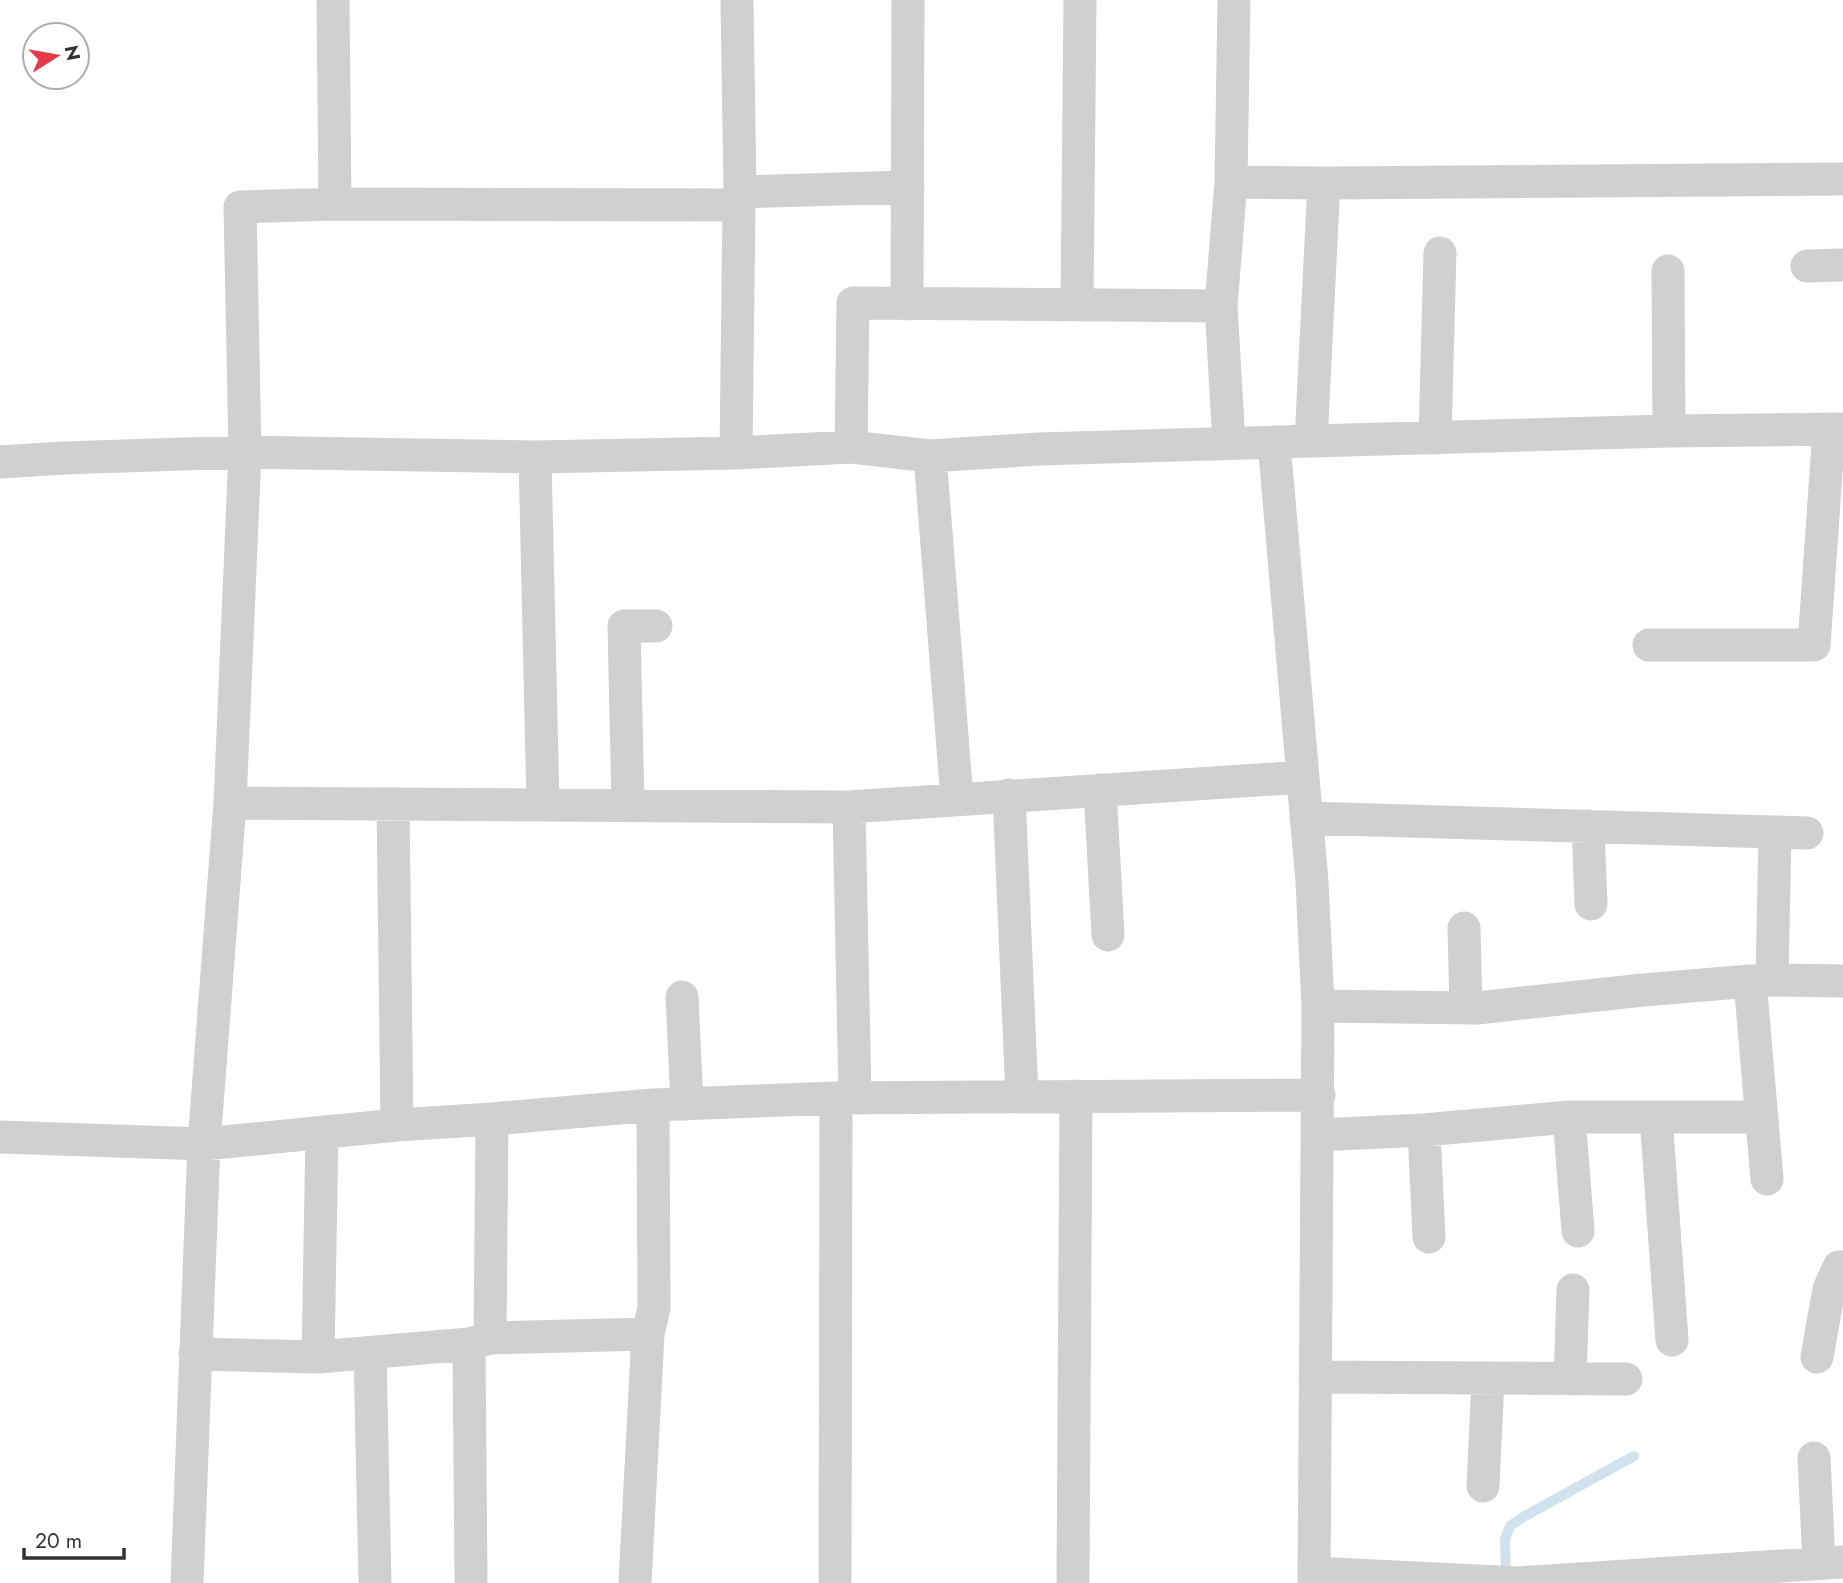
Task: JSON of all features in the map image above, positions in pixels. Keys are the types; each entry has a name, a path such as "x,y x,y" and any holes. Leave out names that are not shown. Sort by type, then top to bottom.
{"street":[{"path":"333,0 335,204"},
{"path":"736,453 739,199 737,0"},
{"path":"907,304 908,0"},
{"path":"1077,304 1080,0"},
{"path":"1229,443 1222,306 1231,182 1234,0"},
{"path":"1231,182 1843,179"},
{"path":"1311,440 1324,183"},
{"path":"187,1583 204,1144 230,803 245,452 240,207 739,199 908,187"},
{"path":"1435,438 1440,253"},
{"path":"1807,265 1843,265"},
{"path":"1668,271 1669,432"},
{"path":"851,447 853,303 1222,306"},
{"path":"0,463 63,458 245,452 535,457 736,453 851,447 930,456 1039,449 1311,440 1836,430 1814,645 1649,645"},
{"path":"1274,442 1307,818 1318,1006 1314,1578 1518,1583 1777,1575 1831,1563 1814,1458"},
{"path":"930,456 957,799"},
{"path":"535,457 543,805"},
{"path":"628,806 624,626 656,625"},
{"path":"230,803 849,807 1303,777"},
{"path":"1100,790 1108,935"},
{"path":"1009,795 1022,1096"},
{"path":"393,804 397,1125"},
{"path":"835,1583 846,1098 849,807"},
{"path":"1307,818 1791,832 1761,981 1762,1117 1767,1179"},
{"path":"1588,826 1591,904"},
{"path":"1464,928 1466,1008"},
{"path":"1318,1006 1466,1008 1761,981 1843,981"},
{"path":"682,997 687,1104"},
{"path":"0,1137 204,1144 397,1125 653,1105 846,1098 1319,1094"},
{"path":"1073,1583 1076,1096"},
{"path":"635,1583 648,1334 654,1308 653,1105"},
{"path":"1318,1135 1424,1130 1569,1116 1762,1117"},
{"path":"1569,1116 1578,1231"},
{"path":"1656,1116 1672,1340"},
{"path":"471,1583 492,1119"},
{"path":"1424,1130 1429,1237"},
{"path":"318,1357 323,1133"},
{"path":"1817,1357 1829,1289 1839,1267 1843,1267"},
{"path":"1570,1379 1573,1290"},
{"path":"195,1354 318,1357 480,1341 648,1334"},
{"path":"370,1353 375,1583"},
{"path":"1315,1377 1626,1379"},
{"path":"1483,1486 1488,1379"}],"waterway":[{"path":"1506,1574 1505,1539 1510,1526 1634,1456"}]}
